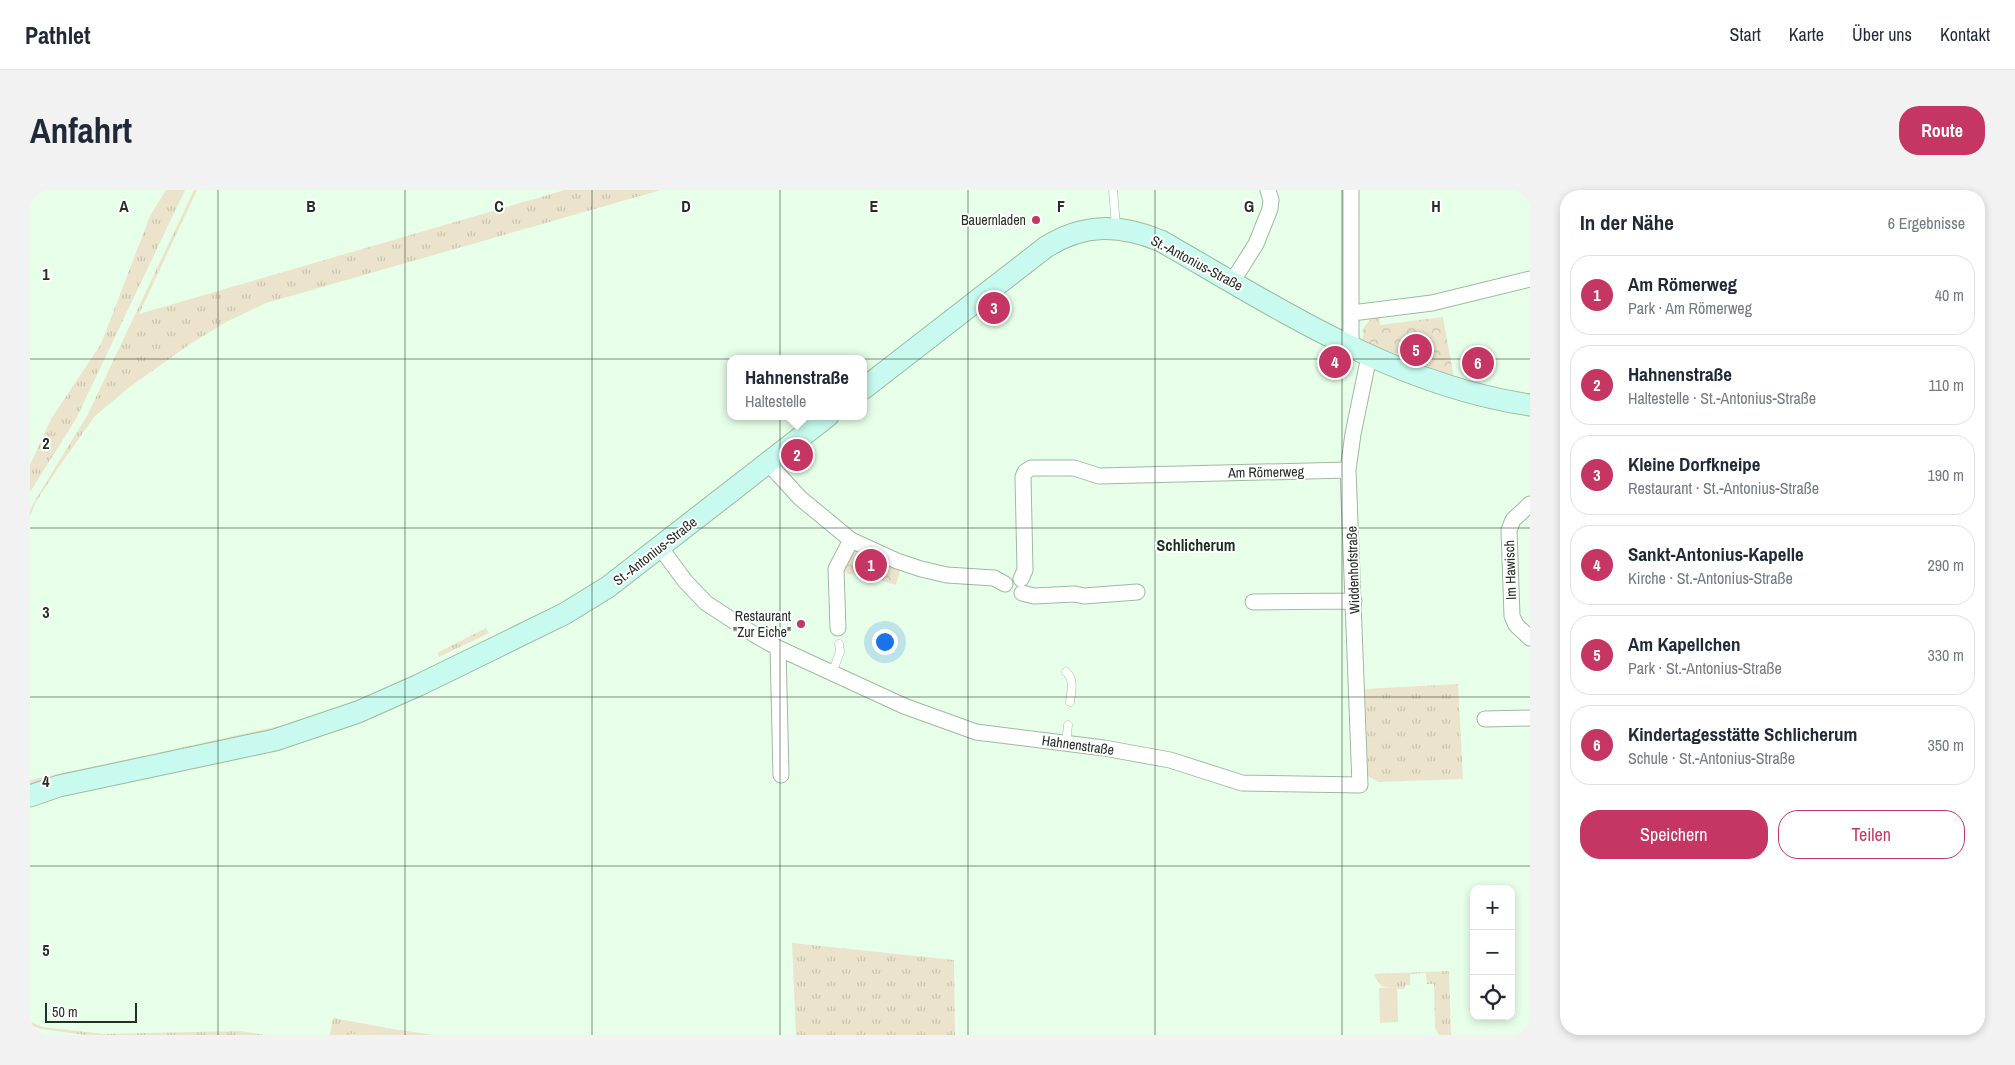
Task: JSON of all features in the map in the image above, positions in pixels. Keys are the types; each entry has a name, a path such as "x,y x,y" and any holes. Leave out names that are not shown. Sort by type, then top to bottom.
{"street":[{"path":"1232,282 1256,244 1270,209 1271,200 1268,190"},
{"name":"Widdenhofstraße","path":"1351,190 1352,313 1360,352 1348,470 1360,785"},
{"name":"St.-Antonius-Straße","path":"867,386 1046,247 1076,233 1116,228 1161,241 1360,352 1407,373 1452,388 1507,402 1530,405"},
{"path":"1352,313 1432,302 1530,279"},
{"name":"St.-Antonius-Straße","path":"30,796 59,786 231,750 296,734 379,704 466,663 580,605 608,587 823,420"},
{"path":"768,463 800,498 851,540 896,561 947,575 994,578 1006,584 1011,578 1034,596 1074,594 1084,596 1136,592"},
{"name":"Am Römerweg","path":"1021,586 1025,570 1023,477 1031,468 1074,468 1098,476 1348,470"},
{"name":"Im Hawisch","path":"1530,504 1513,520 1509,530 1512,616 1516,625 1530,638"},
{"path":"838,628 836,569 851,540"},
{"name":"Hahnenstraße","path":"660,547 685,581 706,603 778,648 904,706 976,732 1066,743 1170,760 1242,783 1360,785"},
{"path":"1253,602 1354,600"},
{"path":"778,648 781,775"},
{"path":"1485,719 1530,718"}],"lane":[{"path":"1113,190 1116,228"},
{"path":"832,673 840,652 839,644"},
{"path":"1066,672 1071,676 1072,680 1070,702"},
{"path":"1066,743 1068,726"}],"green space":[{"path":"166,190 185,190 76,419 30,492 30,465 51,419 101,344 150,216"},
{"path":"194,190 197,190 139,314 565,190 661,190 266,303 226,322 190,344 131,386 95,416 58,468 36,502 30,516 30,510 37,497 88,414"},
{"path":"1379,316 1380,325 1443,317 1454,379 1418,361 1361,342 1364,334 1362,332 1366,324"},
{"path":"853,545 901,568 896,585 864,575 848,574 843,570"},
{"path":"486,628 489,633 439,657 437,653"},
{"path":"1458,684 1463,779 1378,782 1368,776 1365,689"},
{"path":"279,726 279,732 159,757 157,753"},
{"path":"143,756 147,758 30,789 30,780"},
{"path":"792,943 954,960 955,1035 796,1035"},
{"path":"1449,971 1451,1035 1439,1035 1435,1028 1434,984 1427,984 1426,973 1410,974 1410,985 1406,985 1404,989 1382,986 1374,974"},
{"path":"1397,987 1398,1022 1380,1023 1379,988"},
{"path":"333,1018 393,1029 347,1035 330,1035"},
{"path":"30,1022 43,1027 104,1034 240,1031 265,1035 85,1035 41,1029 30,1025"},
{"path":"393,1029 434,1035 347,1035"}],"place":[{"name":"Bauernladen","path":"1036,220"},
{"name":"Kleine Dorfkneipe","path":"994,308"},
{"name":"Am Kapellchen","path":"1416,350"},
{"name":"Sankt-Antonius-Kapelle","path":"1335,362"},
{"name":"Kindertagesstätte Schlicherum","path":"1478,363"},
{"name":"Hahnenstraße","path":"797,455"},
{"name":"Am Römerweg","path":"871,565"},
{"name":"Restaurant \"Zur Eiche\"","path":"801,624"}],"district":[{"name":"Schlicherum","path":"1196,545"}]}
